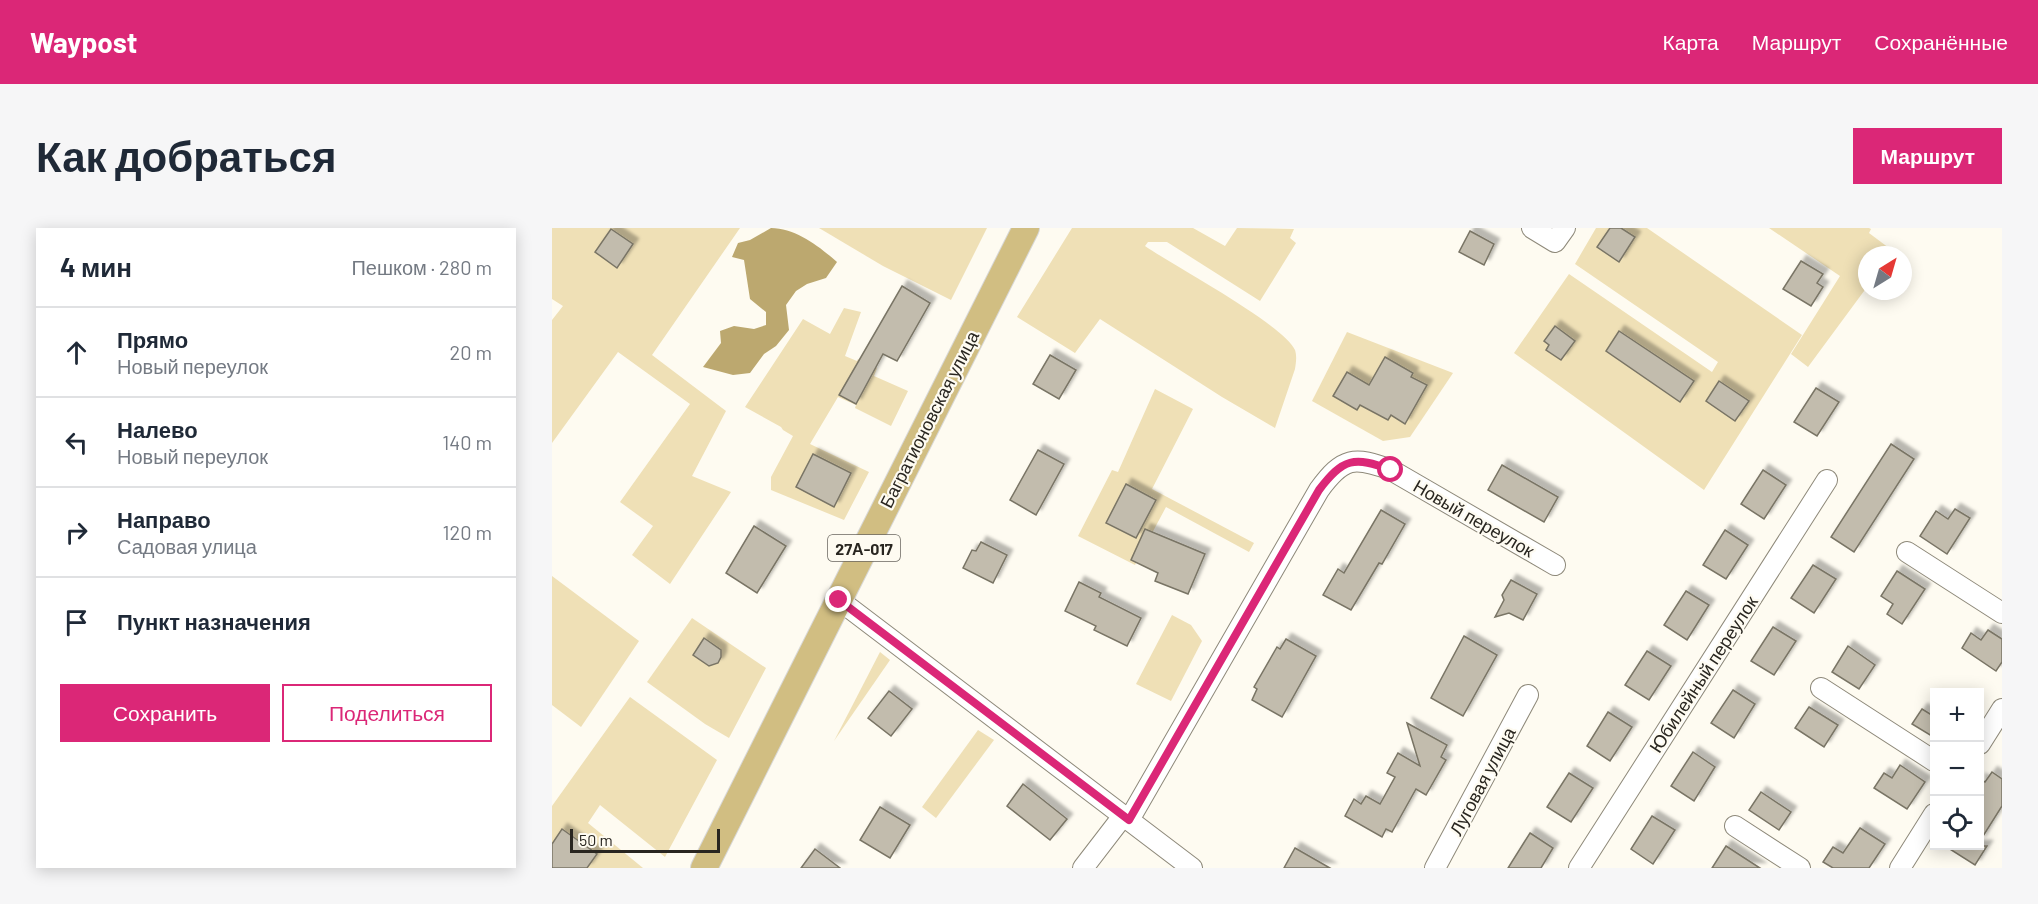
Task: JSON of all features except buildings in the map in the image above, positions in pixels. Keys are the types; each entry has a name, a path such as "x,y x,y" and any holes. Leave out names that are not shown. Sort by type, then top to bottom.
{"main road":[{"name":"Багратионовская улица","path":"704,868 1026,228"}],"street":[{"path":"1532,228 1555,242 1565,228"},
{"name":"Новый переулок","path":"1083,868 1126,818 1319,490 1331,474 1343,464 1356,461 1372,463 1391,470 1555,565"},
{"name":"Юбилейный переулок","path":"1579,868 1827,480"},
{"path":"1907,552 2002,613"},
{"path":"839,600 1192,868"},
{"path":"1821,688 1930,758"},
{"name":"Луговая улица","path":"1435,868 1528,694"},
{"path":"1981,742 2002,709"},
{"path":"1900,868 1930,822"},
{"path":"1735,826 1800,868"}],"shaded area":[{"path":"552,228 740,228 652,355 726,411 692,476 731,492 670,584 632,555 653,526 620,502 690,404 618,352 552,443 552,320 563,306 552,299"},
{"path":"771,228 798,235 837,262 826,278 807,284 796,291 786,305 789,330 776,346 764,354 750,373 733,375 703,367 721,343 720,331 734,326 754,329 766,325 766,312 750,299 744,260 732,257 738,243 750,240"},
{"path":"819,228 987,228 951,300 883,266"},
{"path":"1072,228 1193,228 1225,246 1237,228 1294,229 1290,238 1296,243 1260,301 1167,242 1148,242 1145,246 1250,311 1286,339 1295,350 1295,369 1275,428 1100,319 1075,353 1017,317"},
{"path":"1596,228 1647,228 1802,335 1704,490 1514,353 1569,274 1712,372 1718,362 1575,264"},
{"path":"1769,228 1869,228 1871,229 1869,233 1886,246 1858,246 1858,299 1808,367 1791,354 1840,276"},
{"path":"844,308 861,312 845,356 877,368 874,376 908,391 891,426 838,397 810,444 869,472 844,520 771,490 771,477 793,436 745,407 803,319 830,334"},
{"path":"1347,332 1453,373 1410,437 1383,441 1312,401"},
{"path":"1155,389 1193,409 1152,489 1254,543 1249,552 1166,507 1135,565 1078,536 1112,470 1118,472"},
{"path":"552,576 639,641 581,727 552,705"},
{"path":"1172,615 1191,625 1202,641 1171,701 1136,684"},
{"path":"692,618 766,668 729,738 705,724 647,682"},
{"path":"880,652 890,660 834,741"},
{"path":"630,697 717,760 665,857 600,805 588,823 643,868 552,868 552,806"},
{"path":"978,730 994,740 936,818 922,807"}],"route":[{"path":"839,600 1129,820 1319,490 1331,474 1343,464 1356,461 1372,463 1391,470"}]}
